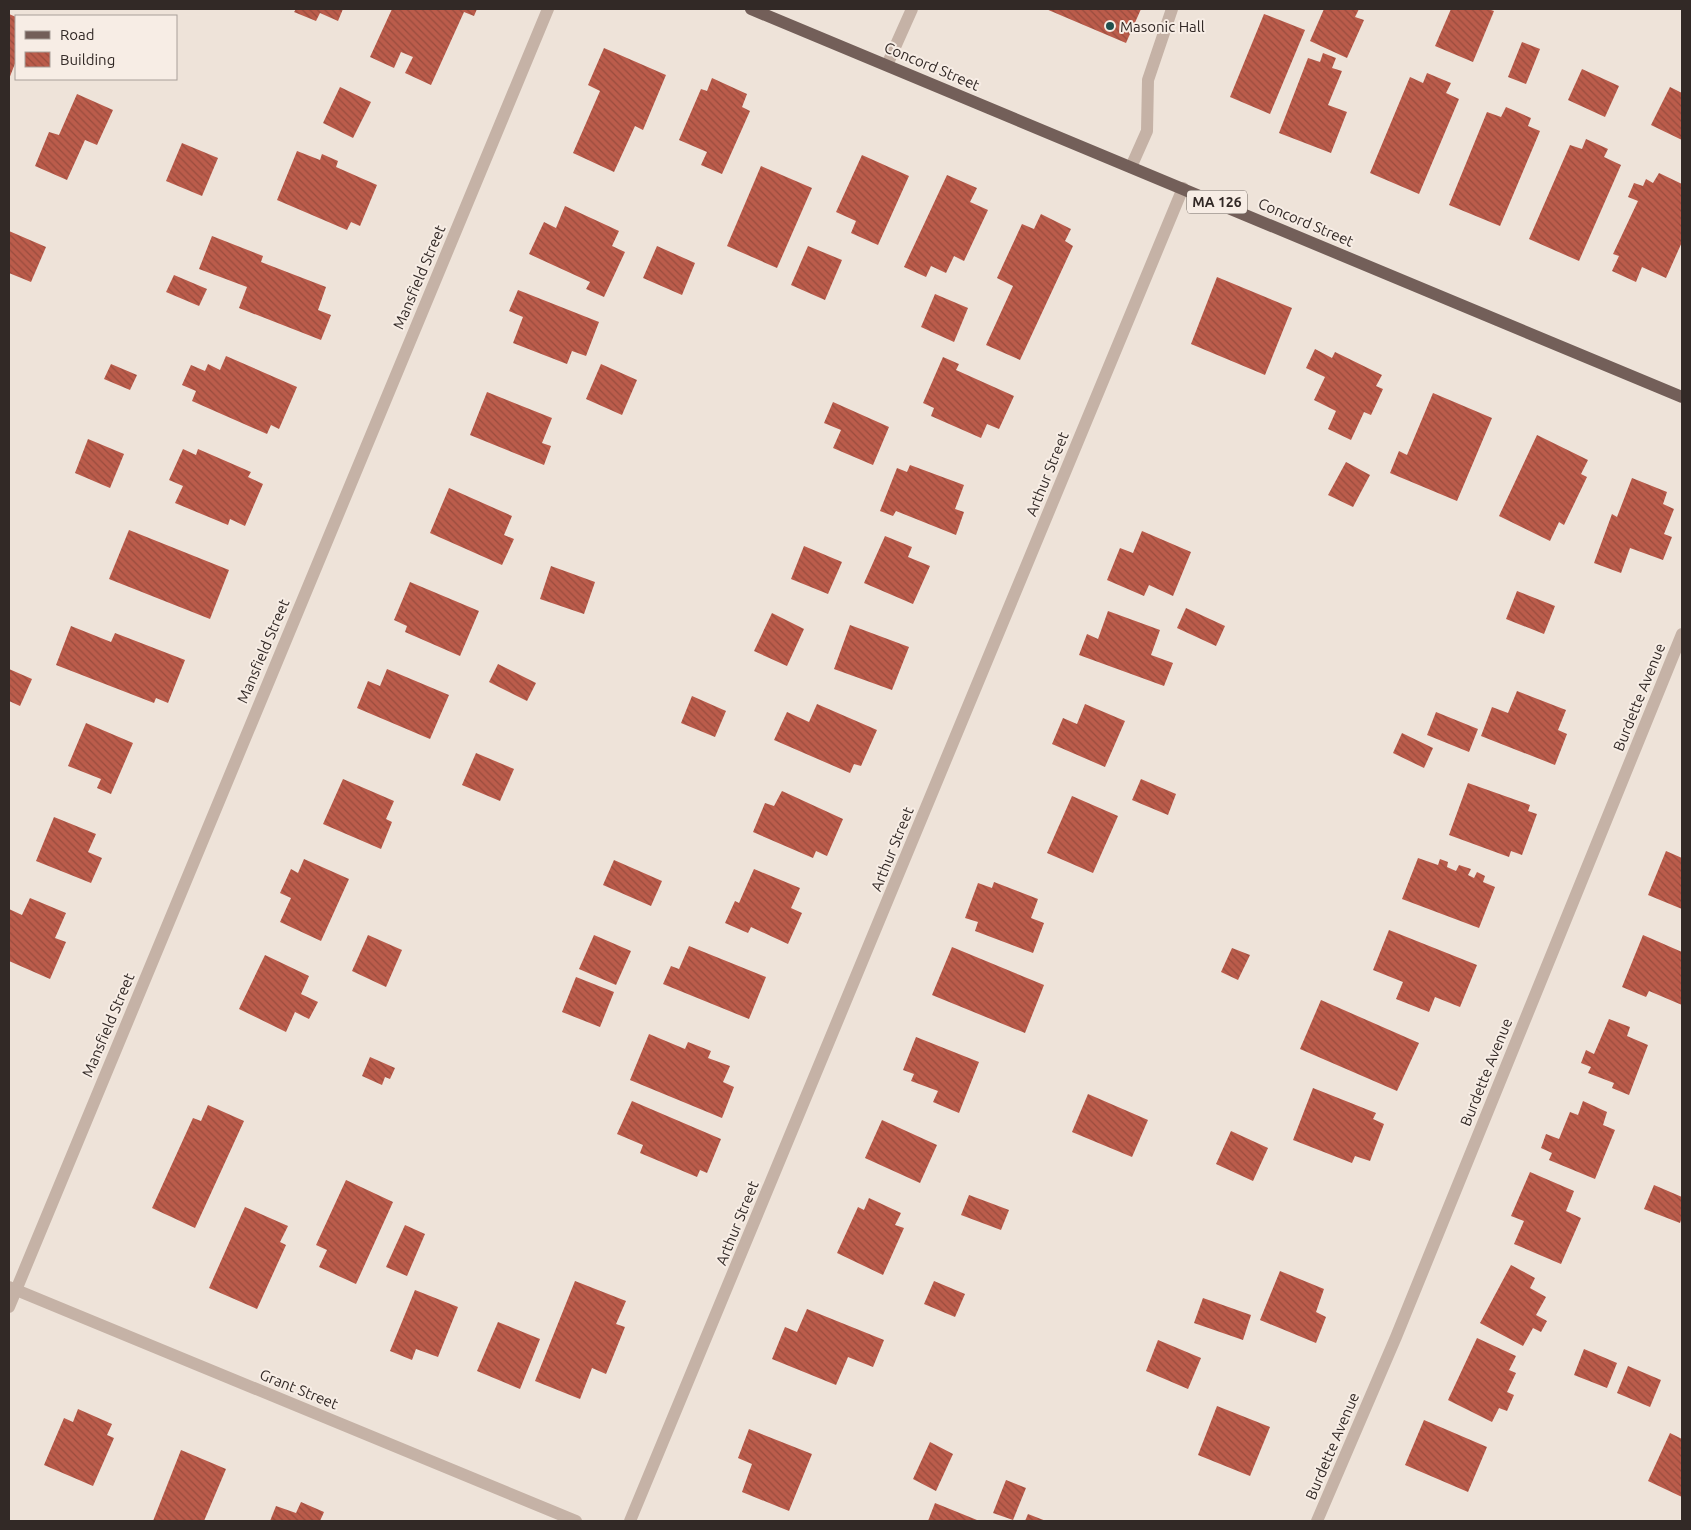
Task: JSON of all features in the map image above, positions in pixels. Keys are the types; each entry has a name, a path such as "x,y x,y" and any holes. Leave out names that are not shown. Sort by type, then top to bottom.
{"main road":[{"name":"Concord Street","path":"751,9 1682,396"}],"street":[{"name":"Mansfield Street","path":"9,1307 12,1289 548,9"},
{"path":"887,65 912,9"},
{"path":"1130,166 1147,131 1148,80 1172,9"},
{"name":"Arthur Street","path":"630,1521 1183,188"},
{"name":"Burdette Avenue","path":"1317,1521 1392,1346 1682,634"},
{"name":"Grant Street","path":"12,1289 576,1521"}],"building":[{"path":"296,9 343,9 338,21 320,13 316,21 294,12"},
{"path":"392,9 477,9 474,16 464,12 431,85 405,73 413,57 401,52 394,68 370,57"},
{"name":"Masonic Hall","path":"1046,9 1141,9 1126,43"},
{"path":"1324,9 1359,9 1355,17 1364,20 1347,58 1310,41"},
{"path":"1451,9 1488,9 1494,11 1473,62 1435,46"},
{"path":"9,14 15,17 15,64 9,79"},
{"path":"1264,14 1305,30 1270,114 1230,97"},
{"path":"1522,42 1540,49 1526,84 1508,77"},
{"path":"604,48 666,75 643,130 635,126 614,172 573,153 600,91 588,85"},
{"path":"1323,53 1336,58 1332,68 1342,71 1328,105 1347,112 1331,153 1279,133 1308,58 1320,62"},
{"path":"1582,69 1619,86 1605,117 1568,100"},
{"path":"1427,73 1451,83 1446,93 1459,99 1419,194 1370,173 1410,77 1423,83"},
{"path":"712,78 747,94 742,107 750,111 722,174 701,165 707,152 679,140 701,89 707,91"},
{"path":"340,87 371,102 353,138 323,123"},
{"path":"1670,87 1682,93 1682,140 1651,125"},
{"path":"77,94 113,110 97,145 85,140 67,180 35,166 49,132 59,135"},
{"path":"1506,107 1531,118 1528,126 1540,131 1500,226 1449,205 1487,112 1501,117"},
{"path":"1586,139 1608,149 1604,157 1621,165 1579,261 1529,239 1570,145 1582,149"},
{"path":"182,143 218,158 202,196 166,181"},
{"path":"297,151 320,160 322,154 338,161 336,167 377,185 360,226 351,222 347,230 277,200"},
{"path":"862,155 909,176 878,245 851,233 856,221 836,212"},
{"path":"761,166 812,188 777,268 727,246"},
{"path":"1659,173 1682,184 1682,242 1666,278 1642,267 1636,282 1612,271 1619,256 1613,254 1638,201 1628,197 1634,183 1643,186 1646,179 1653,183"},
{"path":"947,175 977,188 970,202 988,210 964,261 954,256 946,273 931,266 926,277 904,267"},
{"path":"565,206 619,231 612,246 625,252 604,297 586,289 590,282 529,254 544,222 556,228"},
{"path":"1041,214 1071,229 1065,241 1073,246 1020,360 986,345 1013,286 997,278 1022,224 1034,229"},
{"path":"9,231 46,247 31,282 9,273"},
{"path":"212,236 263,256 261,262 326,287 318,310 331,315 321,340 239,308 247,287 199,269"},
{"path":"657,246 695,263 682,295 643,278"},
{"path":"808,246 842,260 825,300 791,285"},
{"path":"174,275 207,289 199,306 166,292"},
{"path":"1217,277 1292,308 1265,375 1191,344"},
{"path":"518,290 599,322 586,356 572,351 567,364 513,343 523,317 509,311"},
{"path":"935,294 968,308 954,342 921,327"},
{"path":"1315,349 1332,358 1335,352 1382,375 1376,386 1383,389 1371,415 1364,412 1351,440 1328,429 1336,411 1314,400 1325,377 1306,368"},
{"path":"226,356 297,387 279,429 271,425 267,434 192,401 196,391 182,385 191,365 205,371 208,364 220,370"},
{"path":"943,357 959,364 956,370 1014,396 999,429 987,424 981,438 931,416 934,408 923,403"},
{"path":"111,364 137,375 130,390 104,379"},
{"path":"601,364 637,380 622,415 586,399"},
{"path":"487,392 552,418 542,443 551,446 544,465 470,435"},
{"path":"1433,393 1492,418 1457,501 1390,473 1399,451 1407,455"},
{"path":"833,402 889,427 873,465 833,448 841,430 824,423"},
{"path":"1537,435 1588,460 1581,474 1587,477 1564,525 1559,522 1550,541 1499,516"},
{"path":"88,439 124,454 110,488 75,473"},
{"path":"183,449 196,455 198,449 251,472 248,477 263,484 245,526 230,519 228,525 175,503 183,486 169,480"},
{"path":"1346,462 1370,475 1353,507 1328,495"},
{"path":"910,465 964,485 955,509 964,512 956,535 896,511 893,516 880,511 897,468 907,472"},
{"path":"1632,478 1667,492 1663,504 1674,509 1664,534 1672,537 1663,560 1630,548 1621,573 1594,563 1612,514 1617,517"},
{"path":"449,488 512,516 504,535 514,539 502,565 430,533"},
{"path":"129,530 229,570 210,619 109,579"},
{"path":"1142,531 1191,552 1173,596 1149,585 1144,596 1107,580 1120,548 1133,553"},
{"path":"885,536 912,547 908,557 930,566 913,604 864,583"},
{"path":"804,546 842,562 828,594 791,579"},
{"path":"551,566 595,582 584,614 540,599"},
{"path":"410,582 479,611 460,656 405,632 407,626 394,620"},
{"path":"1517,591 1555,606 1544,634 1506,619"},
{"path":"1186,608 1225,626 1216,646 1177,628"},
{"path":"1108,611 1160,630 1151,655 1173,663 1164,686 1079,655 1087,634 1098,639"},
{"path":"772,613 804,629 787,666 754,651"},
{"path":"850,625 909,647 892,690 834,669"},
{"path":"71,626 111,642 115,633 185,660 168,703 156,698 154,703 56,665"},
{"path":"498,664 536,683 527,701 489,682"},
{"path":"9,669 32,679 20,706 9,701"},
{"path":"387,669 449,695 430,739 357,708 368,681 380,686"},
{"path":"1517,691 1566,710 1558,730 1567,734 1555,765 1481,736 1492,707 1508,713"},
{"path":"692,696 726,711 715,737 681,723"},
{"path":"817,704 877,730 861,766 854,764 850,773 774,740 787,712 809,722"},
{"path":"1085,704 1125,721 1105,767 1052,744 1063,718 1077,724"},
{"path":"1436,712 1478,729 1469,752 1427,735"},
{"path":"86,723 133,743 111,794 97,788 101,779 68,766"},
{"path":"1402,733 1433,748 1424,768 1393,753"},
{"path":"476,753 514,769 500,801 462,785"},
{"path":"343,779 394,801 386,819 392,822 381,849 323,824"},
{"path":"1141,779 1176,794 1168,815 1132,800"},
{"path":"1468,783 1530,805 1528,811 1537,814 1522,855 1511,851 1509,857 1449,835"},
{"path":"782,791 843,819 827,856 816,851 813,858 753,832 765,803 774,806"},
{"path":"1072,796 1118,816 1093,873 1047,853"},
{"path":"54,817 96,834 88,852 102,858 91,883 36,861"},
{"path":"1666,851 1682,858 1682,909 1648,895"},
{"path":"1418,858 1438,865 1440,859 1448,862 1447,867 1456,871 1459,865 1471,869 1468,875 1474,878 1477,872 1485,876 1483,882 1495,887 1479,928 1402,899"},
{"path":"304,859 349,879 321,941 280,922 291,898 280,893 291,869 298,873"},
{"path":"614,860 662,881 651,906 603,885"},
{"path":"754,869 800,888 791,908 802,913 788,944 751,927 748,933 725,923 735,901 739,903"},
{"path":"994,882 1038,899 1031,918 1044,923 1033,953 975,931 978,922 965,918 978,883 992,888"},
{"path":"30,898 66,913 55,938 66,942 50,979 9,961 9,909 22,915"},
{"path":"1389,930 1477,965 1460,1007 1435,997 1429,1012 1396,999 1403,982 1373,970"},
{"path":"368,935 402,950 386,987 352,971"},
{"path":"594,935 631,951 616,985 579,969"},
{"path":"1643,935 1682,952 1682,1005 1649,991 1646,997 1622,987"},
{"path":"689,946 766,977 749,1019 663,984 671,966 679,969"},
{"path":"952,947 1044,985 1025,1033 932,995"},
{"path":"1232,948 1250,955 1238,980 1221,972"},
{"path":"265,955 309,976 301,994 318,1002 309,1019 295,1012 286,1032 239,1009"},
{"path":"576,977 614,992 600,1027 562,1012"},
{"path":"1321,1000 1419,1043 1397,1091 1300,1049"},
{"path":"1609,1019 1630,1027 1627,1036 1648,1045 1629,1095 1612,1088 1614,1083 1588,1073 1591,1067 1581,1063 1586,1050 1594,1054"},
{"path":"649,1034 685,1049 688,1042 711,1051 708,1058 730,1066 723,1082 734,1087 722,1118 630,1080"},
{"path":"916,1037 979,1062 959,1113 933,1102 938,1091 911,1081 914,1074 903,1070"},
{"path":"370,1057 395,1068 390,1079 385,1077 382,1085 362,1076"},
{"path":"1313,1088 1376,1113 1373,1119 1384,1124 1370,1161 1355,1156 1352,1163 1293,1140"},
{"path":"1088,1094 1148,1120 1132,1157 1072,1132"},
{"path":"632,1101 721,1139 707,1173 700,1170 697,1177 640,1153 643,1145 617,1134"},
{"path":"1583,1101 1607,1112 1603,1125 1615,1130 1595,1179 1549,1160 1552,1153 1541,1148 1546,1134 1559,1139 1570,1112 1578,1115"},
{"path":"208,1105 244,1121 195,1228 152,1208 193,1118 201,1121"},
{"path":"882,1120 937,1145 920,1183 865,1158"},
{"path":"1231,1131 1268,1148 1253,1181 1216,1164"},
{"path":"1530,1172 1574,1191 1566,1211 1581,1218 1561,1264 1514,1244 1524,1221 1511,1216"},
{"path":"346,1180 393,1202 356,1284 319,1267 327,1250 316,1245"},
{"path":"1654,1185 1682,1197 1682,1217 1680,1223 1644,1209"},
{"path":"969,1195 1009,1210 1001,1230 961,1215"},
{"path":"869,1198 901,1213 895,1225 904,1228 883,1275 837,1253 858,1207 864,1210"},
{"path":"245,1207 288,1226 280,1242 286,1245 257,1309 209,1288"},
{"path":"405,1225 425,1234 407,1276 386,1267"},
{"path":"1511,1265 1535,1278 1530,1288 1546,1297 1536,1315 1547,1321 1541,1332 1533,1328 1523,1346 1480,1323"},
{"path":"1280,1271 1324,1289 1316,1312 1326,1317 1316,1343 1260,1320"},
{"path":"575,1281 626,1301 616,1324 625,1327 606,1374 592,1368 580,1399 535,1381"},
{"path":"934,1281 965,1294 955,1317 924,1304"},
{"path":"415,1290 458,1307 438,1357 416,1349 412,1360 390,1351"},
{"path":"1203,1298 1251,1315 1243,1340 1194,1323"},
{"path":"807,1309 884,1340 873,1367 848,1357 836,1385 772,1359 785,1327 797,1332"},
{"path":"498,1322 540,1339 520,1389 477,1371"},
{"path":"1477,1338 1516,1356 1509,1370 1516,1373 1507,1392 1514,1395 1507,1411 1499,1408 1492,1422 1448,1400"},
{"path":"1158,1340 1201,1358 1188,1389 1146,1371"},
{"path":"1584,1349 1617,1363 1607,1388 1574,1375"},
{"path":"1628,1366 1661,1380 1650,1407 1617,1393"},
{"path":"1217,1406 1270,1427 1250,1476 1198,1455"},
{"path":"78,1409 112,1424 107,1435 114,1438 93,1486 44,1465 64,1418 73,1422"},
{"path":"1424,1420 1487,1447 1468,1492 1405,1465"},
{"path":"749,1429 812,1454 789,1511 742,1492 752,1464 738,1458"},
{"path":"1670,1433 1682,1439 1682,1497 1648,1481"},
{"path":"930,1442 953,1454 936,1491 913,1479"},
{"path":"181,1450 226,1469 204,1521 153,1521"},
{"path":"1006,1480 1026,1488 1013,1520 993,1513"},
{"path":"301,1502 324,1512 320,1521 270,1521 276,1506 296,1513"},
{"path":"935,1503 977,1520 977,1521 928,1521"},
{"path":"1028,1514 1046,1521 1025,1521"}],"place":[{"name":"Masonic Hall","path":"1110,26"}]}
